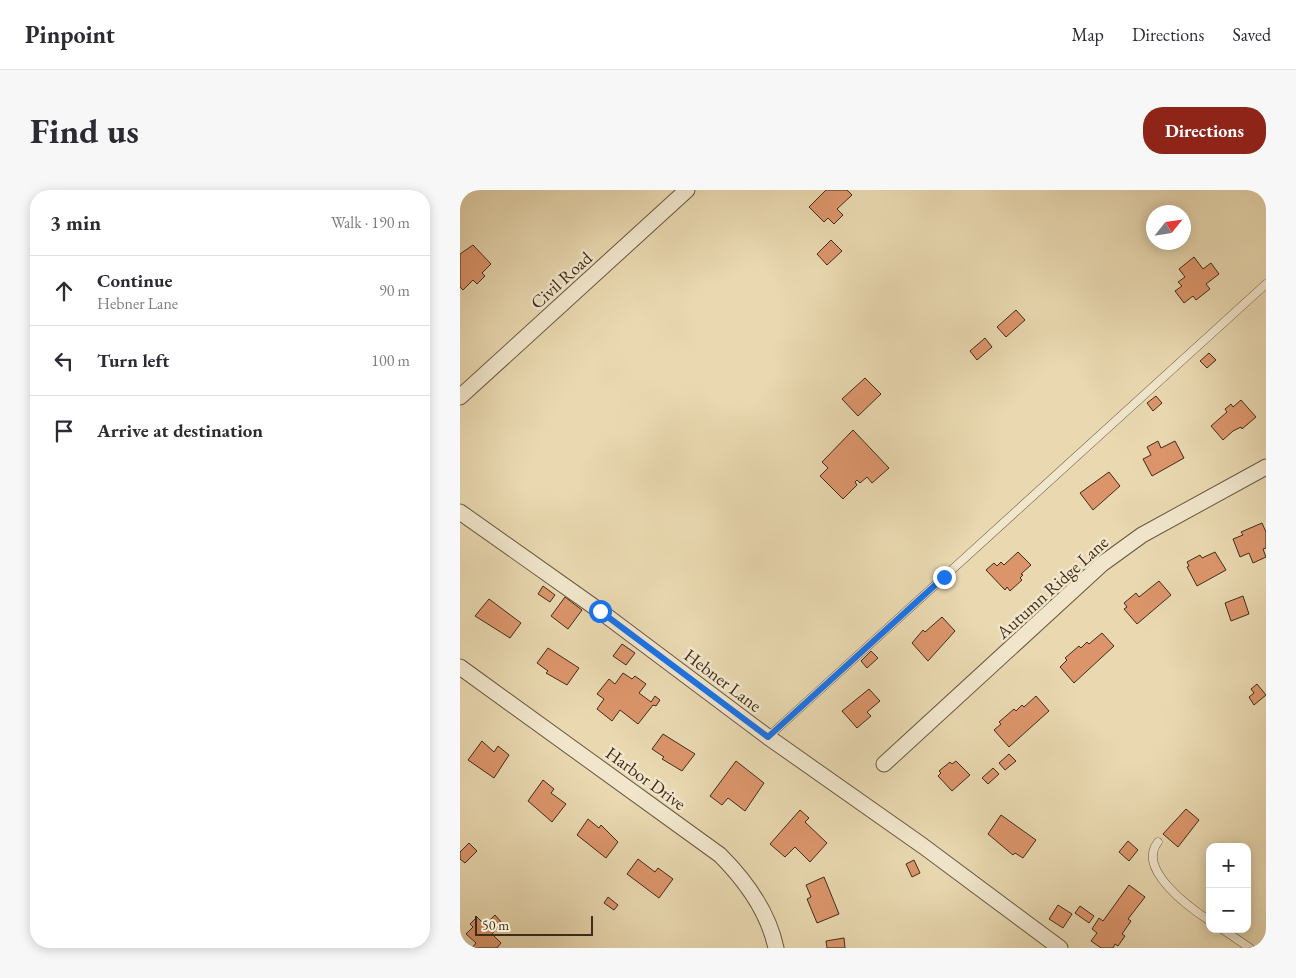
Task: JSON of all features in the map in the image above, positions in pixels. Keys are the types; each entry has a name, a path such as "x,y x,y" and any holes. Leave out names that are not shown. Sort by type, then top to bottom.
{"street":[{"name":"Civil Road","path":"460,397 687,190"},
{"name":"Autumn Ridge Lane","path":"884,764 1120,550 1142,535 1266,467"},
{"name":"Hebner Lane","path":"460,512 600,611 768,737 923,846 1060,948"},
{"name":"Harbor Drive","path":"460,667 720,855 753,893 765,914 776,948"}],"lane":[{"path":"768,737 1266,284"},
{"path":"1158,842 1152,852 1152,861 1159,875 1170,890 1206,918"},
{"path":"1228,933 1250,948"}],"building":[{"path":"826,190 847,190 852,195 837,209 843,215 834,224 828,218 824,222 809,207"},
{"path":"831,240 842,251 827,265 817,254"},
{"path":"473,245 491,264 482,273 485,276 477,284 473,280 463,290 460,287 460,254"},
{"path":"1194,257 1203,269 1211,263 1219,274 1206,284 1210,289 1196,300 1193,296 1184,303 1175,291 1182,286 1178,282 1185,277 1179,269"},
{"path":"1016,310 1025,320 1006,337 997,327"},
{"path":"985,338 992,347 977,360 970,351"},
{"path":"1209,353 1216,360 1207,368 1200,361"},
{"path":"865,378 881,394 858,416 842,399"},
{"path":"1156,396 1162,403 1153,411 1147,403"},
{"path":"1241,400 1256,417 1242,429 1241,427 1233,431 1223,440 1211,426 1227,412 1225,409 1231,404 1233,407"},
{"path":"853,430 889,468 872,483 867,477 860,483 857,480 855,482 857,485 843,499 820,476 828,468 822,462"},
{"path":"1158,441 1161,448 1175,441 1184,458 1152,476 1143,459 1151,455 1147,447"},
{"path":"1109,472 1120,486 1093,510 1080,493"},
{"path":"1262,523 1266,532 1266,548 1263,549 1266,557 1253,563 1249,553 1240,557 1233,539 1243,535 1241,532"},
{"path":"1018,552 1031,565 1021,574 1023,575 1020,578 1022,580 1010,591 1007,587 1005,590 986,570 994,563 997,566 1001,562 1004,565"},
{"path":"1215,552 1226,570 1197,586 1187,567 1189,566 1187,562 1200,555 1202,558"},
{"path":"1159,581 1171,595 1137,624 1124,609 1127,607 1124,603 1136,593 1139,597"},
{"path":"543,586 555,595 550,602 538,594"},
{"path":"1243,596 1249,614 1231,621 1225,603"},
{"path":"565,597 582,610 568,629 551,616"},
{"path":"489,599 521,623 510,638 475,616"},
{"path":"942,617 955,631 928,661 912,643 923,630 925,632"},
{"path":"1102,633 1114,646 1074,683 1060,667 1067,660 1065,658 1079,646 1081,648 1087,642 1089,644"},
{"path":"622,644 635,653 626,665 613,656"},
{"path":"548,648 579,668 567,685 546,673 548,671 537,663"},
{"path":"871,651 878,658 867,668 861,661"},
{"path":"623,673 632,679 635,676 646,684 639,693 651,702 655,696 660,700 656,706 653,705 638,724 620,710 612,721 597,709 604,699 597,694 609,679 615,684"},
{"path":"1257,684 1266,695 1254,705 1249,697 1254,693 1251,689"},
{"path":"869,689 880,701 867,712 871,716 857,728 842,711"},
{"path":"1036,696 1049,711 1009,747 994,730 1001,724 999,722 1014,709 1016,711 1022,705 1024,707"},
{"path":"663,734 695,754 682,771 662,759 664,757 652,749"},
{"path":"482,741 494,752 498,746 509,755 494,778 468,760"},
{"path":"1009,754 1016,761 1005,770 999,763"},
{"path":"736,761 764,783 745,811 728,798 722,805 710,796"},
{"path":"956,761 970,775 952,791 938,776 941,773 939,771 950,762 952,764"},
{"path":"993,768 999,774 988,784 982,778"},
{"path":"543,780 554,789 551,793 566,804 552,822 528,801"},
{"path":"1186,809 1199,820 1178,847 1163,834"},
{"path":"800,810 809,818 805,822 827,843 810,862 795,847 785,857 770,844"},
{"path":"1001,815 1036,840 1023,858 1015,853 1013,855 988,834"},
{"path":"588,819 599,828 601,825 618,842 606,858 577,835"},
{"path":"1128,841 1138,850 1129,861 1119,852"},
{"path":"469,843 477,851 465,863 460,859 460,852"},
{"path":"638,859 655,872 658,868 673,879 659,898 627,874"},
{"path":"914,860 920,873 912,877 906,864"},
{"path":"824,877 839,914 817,923 807,899 811,897 806,885"},
{"path":"1129,885 1145,897 1128,919 1131,921 1122,934 1125,936 1118,946 1115,944 1113,948 1101,948 1091,941 1097,933 1092,929 1099,918 1103,921"},
{"path":"608,897 618,905 614,910 604,903"},
{"path":"1058,905 1072,914 1063,928 1049,919"},
{"path":"1080,906 1094,916 1089,923 1075,913"},
{"path":"495,915 502,923 492,934 501,943 497,948 472,948 476,943 466,934 473,927 470,924 477,917 485,925"},
{"path":"844,938 845,948 827,948 826,941"}],"route":[{"path":"600,611 768,737 944,577"}]}
